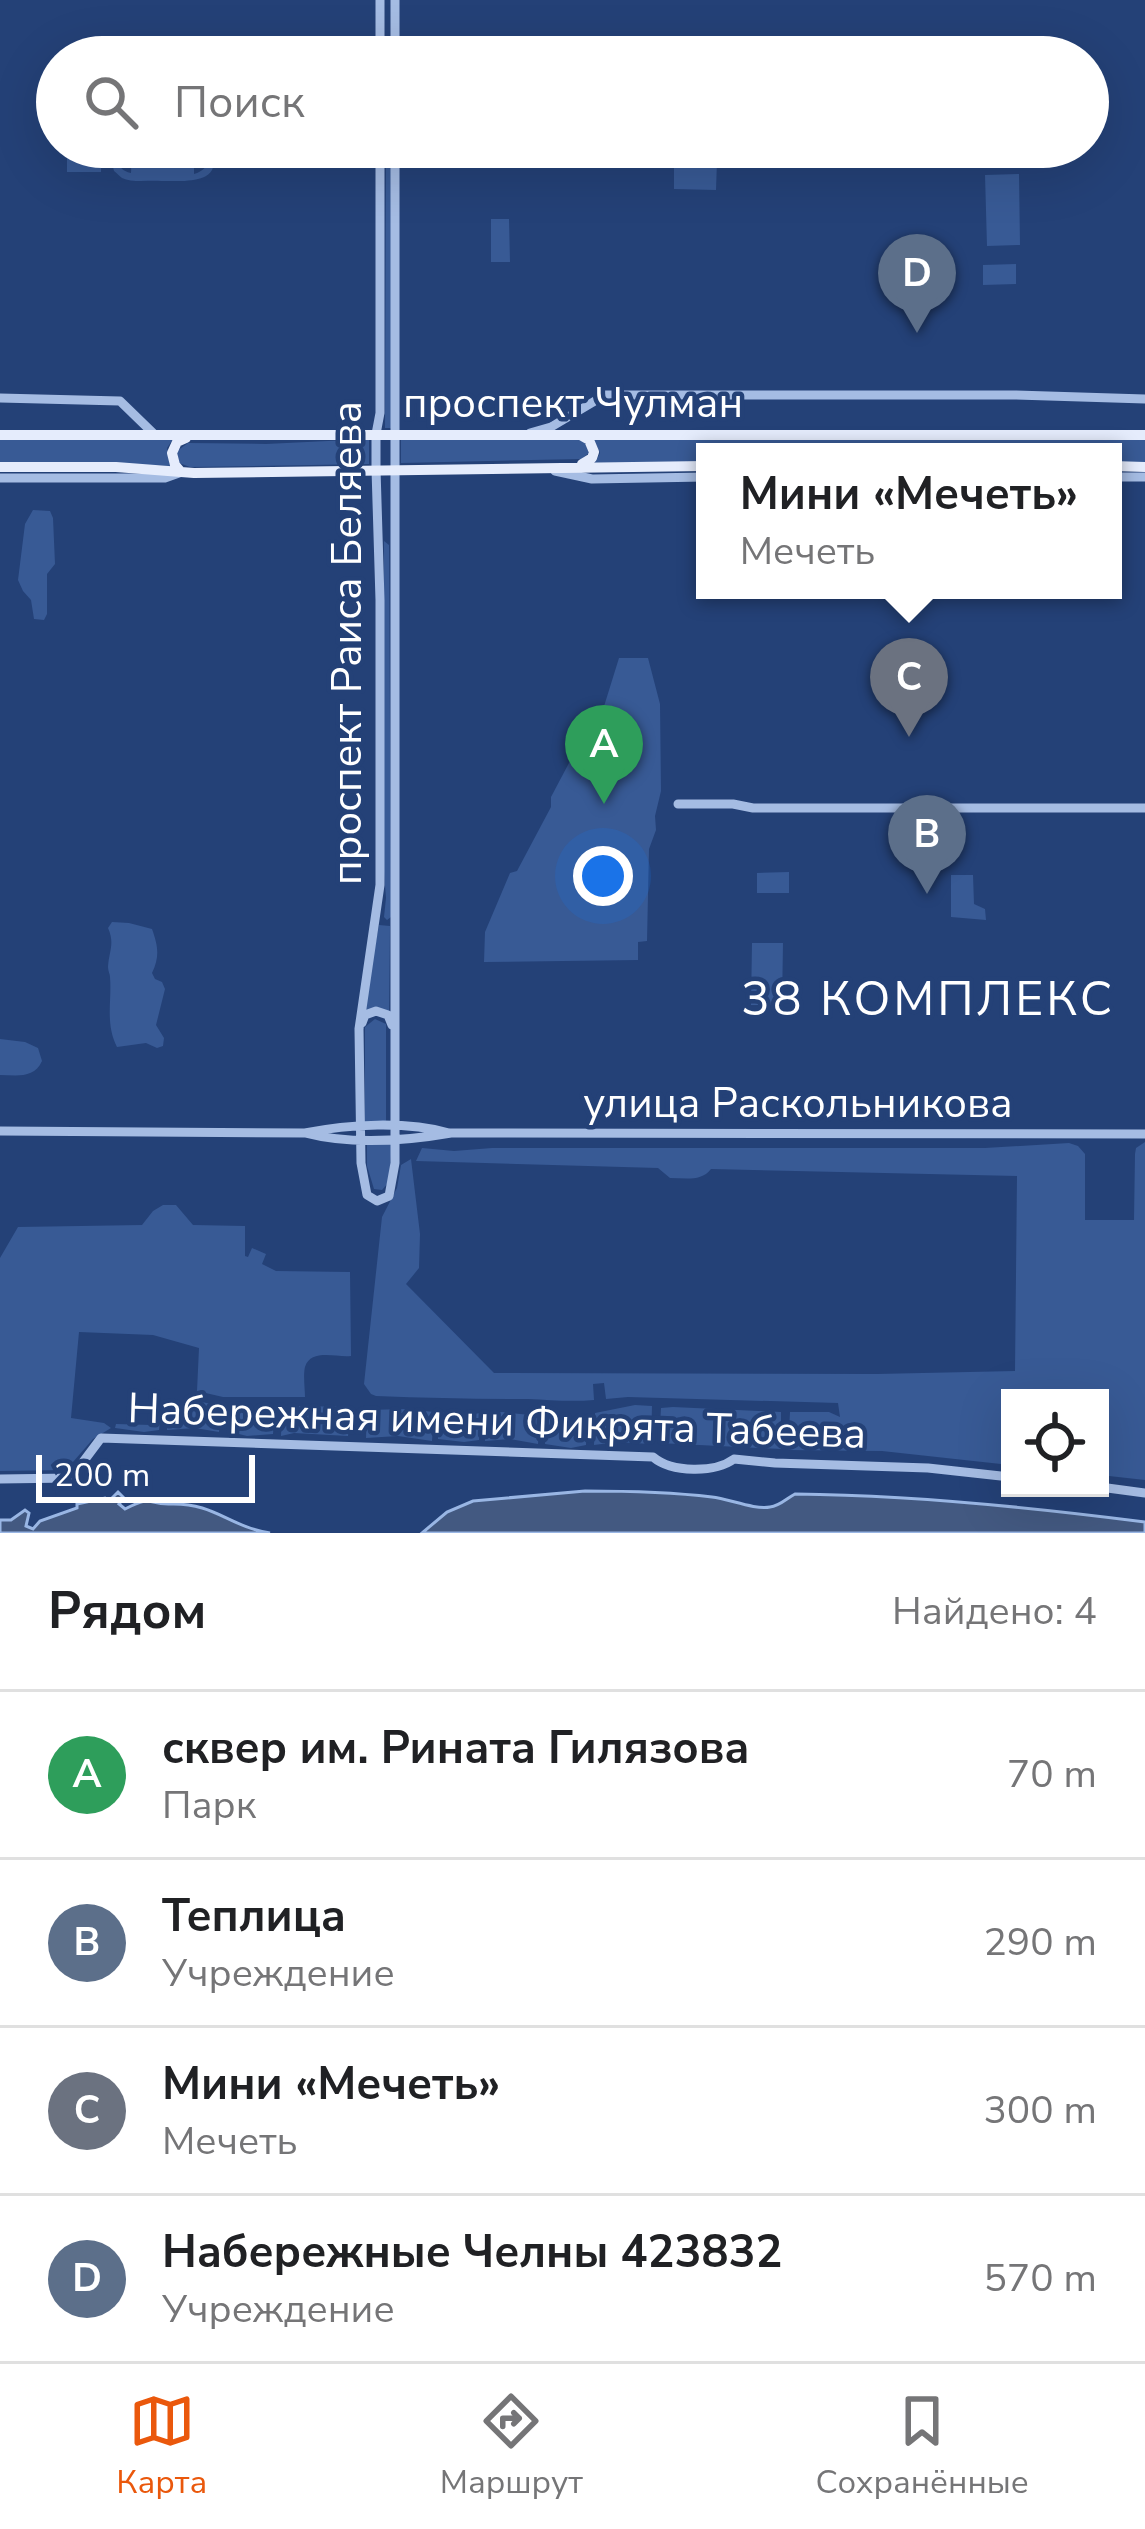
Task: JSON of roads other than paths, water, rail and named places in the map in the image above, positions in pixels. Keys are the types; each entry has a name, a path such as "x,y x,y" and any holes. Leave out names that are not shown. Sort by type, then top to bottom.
{"main road":[{"name":"проспект Чулман","path":"0,435 1145,436"},
{"path":"181,472 172,453 178,442 190,436"},
{"path":"573,466 586,463 594,452 582,436"},
{"name":"проспект Чулман","path":"0,466 181,472 696,466"}],"street":[{"path":"380,0 380,36"},
{"path":"395,0 395,36"},
{"name":"проспект Раиса Беляева","path":"380,168 380,413 376,434 380,885 359,1029 362,1167 367,1195 377,1202 390,1193 395,1163 395,168"},
{"path":"529,434 551,427 605,395 992,394 1145,399"},
{"path":"0,398 120,401 154,434"},
{"path":"538,467 592,479 696,477"},
{"path":"0,478 164,478 181,472"},
{"path":"376,544 384,538 395,547"},
{"path":"679,804 1145,808"},
{"path":"376,915 384,923 394,919"},
{"path":"359,1029 365,1015 376,1011 388,1015 394,1030"},
{"name":"улица Раскольникова","path":"0,1131 305,1133 336,1127 394,1133 1145,1134"},
{"name":"Набережная имени Фикрята Табеева","path":"0,1478 71,1478 101,1438 653,1457 664,1466 721,1469 734,1460 928,1468 1001,1476"},
{"path":"1109,1488 1145,1492"}],"place":[{"name":"Набережные Челны 423832","path":"917,333"},
{"name":"Мини «Мечеть»","path":"909,737"},
{"name":"сквер им. Рината Гилязова","path":"604,804"},
{"name":"Теплица","path":"927,894"}],"district":[{"name":"38 КОМПЛЕКС","path":"928,998"}]}
